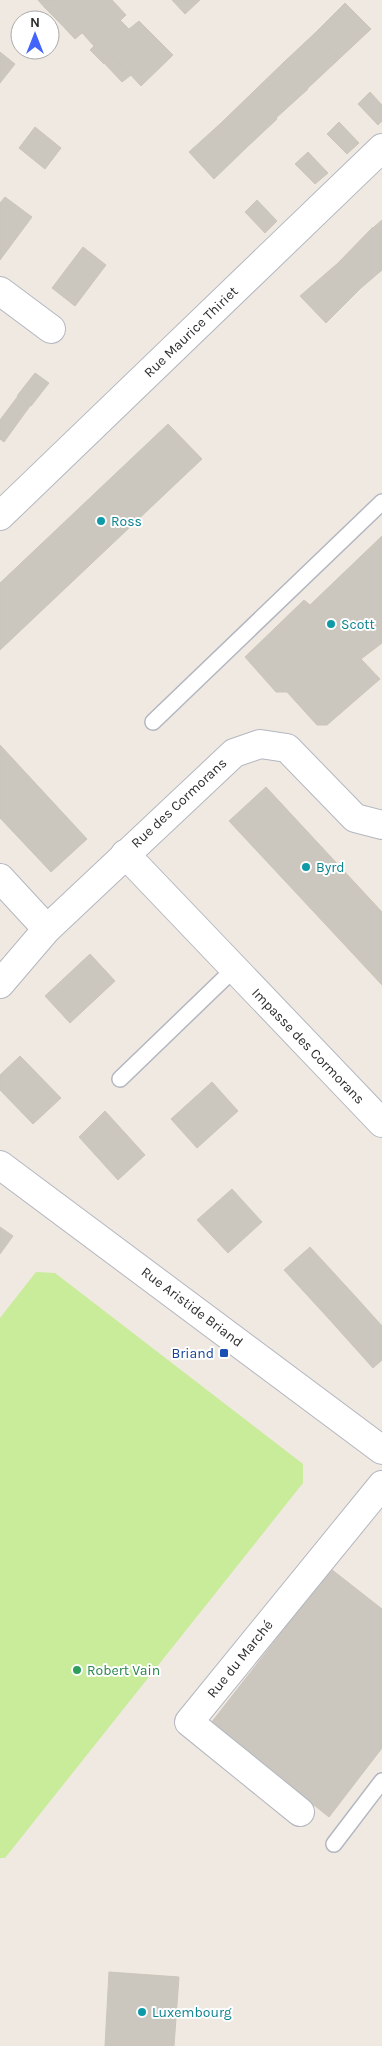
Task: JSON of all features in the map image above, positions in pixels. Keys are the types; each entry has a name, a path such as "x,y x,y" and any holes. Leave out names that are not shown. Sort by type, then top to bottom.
{"street":[{"name":"Rue Maurice Thiriet","path":"0,516 382,148"},
{"path":"0,290 51,329"},
{"name":"Rue des Cormorans","path":"0,984 46,929 234,753 260,744 286,748 355,818 382,824"},
{"name":"Impasse des Cormorans","path":"125,854 382,1123"},
{"path":"0,878 46,929"},
{"name":"Rue Aristide Briand","path":"0,1165 382,1450"},
{"name":"Rue du Marché","path":"300,1812 189,1722 379,1496"}],"lane":[{"path":"154,722 382,502"},
{"path":"120,1078 234,969"},
{"path":"334,1844 382,1782"}],"green space":[{"name":"Robert Vain","path":"36,1272 55,1273 303,1464 303,1483 5,1858 0,1858 0,1318"}],"building":[{"path":"38,0 54,0 45,8"},
{"path":"54,0 112,0 126,15 94,46 66,15 60,21 60,10 47,10 45,8"},
{"path":"172,0 200,0 185,14"},
{"path":"345,3 371,29 339,59 315,33"},
{"path":"66,15 82,33 75,39 60,21"},
{"path":"120,20 129,29 139,21 173,55 141,86 113,56 104,64 90,50"},
{"path":"315,33 339,59 308,88 283,63"},
{"path":"0,52 15,64 0,83"},
{"path":"113,56 131,75 122,82 105,64"},
{"path":"283,63 308,89 276,118 252,93"},
{"path":"370,92 382,105 382,121 378,125 358,104"},
{"path":"252,93 277,119 245,149 221,123"},
{"path":"339,122 359,143 347,154 327,134"},
{"path":"221,123 245,149 214,179 189,152"},
{"path":"35,127 61,148 45,169 19,148"},
{"path":"308,152 328,173 315,184 295,164"},
{"path":"5,197 32,217 0,260 0,203"},
{"path":"257,200 277,221 265,233 245,212"},
{"path":"382,220 382,236 374,227"},
{"path":"373,227 382,236 382,270 361,288 338,263"},
{"path":"83,247 106,265 75,306 52,288"},
{"path":"338,263 361,288 326,323 300,296"},
{"path":"35,373 49,383 31,406 17,396"},
{"path":"18,396 30,406 4,442 0,439 0,420"},
{"name":"Ross","path":"168,424 202,459 0,650 0,583"},
{"name":"Scott","path":"382,536 382,643 361,659 380,679 327,725 317,725 287,692 276,692 245,657 304,600 310,605"},
{"path":"0,745 87,839 51,872 0,818"},
{"name":"Byrd","path":"266,787 382,912 382,985 229,821"},
{"path":"90,954 115,981 70,1023 45,996"},
{"path":"20,1056 61,1098 33,1124 0,1090 0,1075"},
{"path":"212,1082 238,1111 197,1148 171,1119"},
{"path":"105,1111 145,1155 118,1180 79,1137"},
{"path":"232,1189 262,1222 228,1253 197,1220"},
{"path":"0,1227 13,1236 0,1254"},
{"path":"310,1247 355,1296 329,1319 284,1270"},
{"path":"355,1296 382,1326 382,1360 373,1368 329,1319"},
{"path":"331,1569 382,1609 382,1748 329,1817 211,1723"},
{"name":"Luxembourg","path":"109,1972 179,1977 174,2046 105,2046"}],"place":[{"name":"Ross","path":"101,521"},
{"name":"Scott","path":"331,624"},
{"name":"Byrd","path":"306,867"},
{"name":"Briand","path":"224,1353"},
{"name":"Robert Vain","path":"77,1670"},
{"name":"Luxembourg","path":"142,2012"}]}
